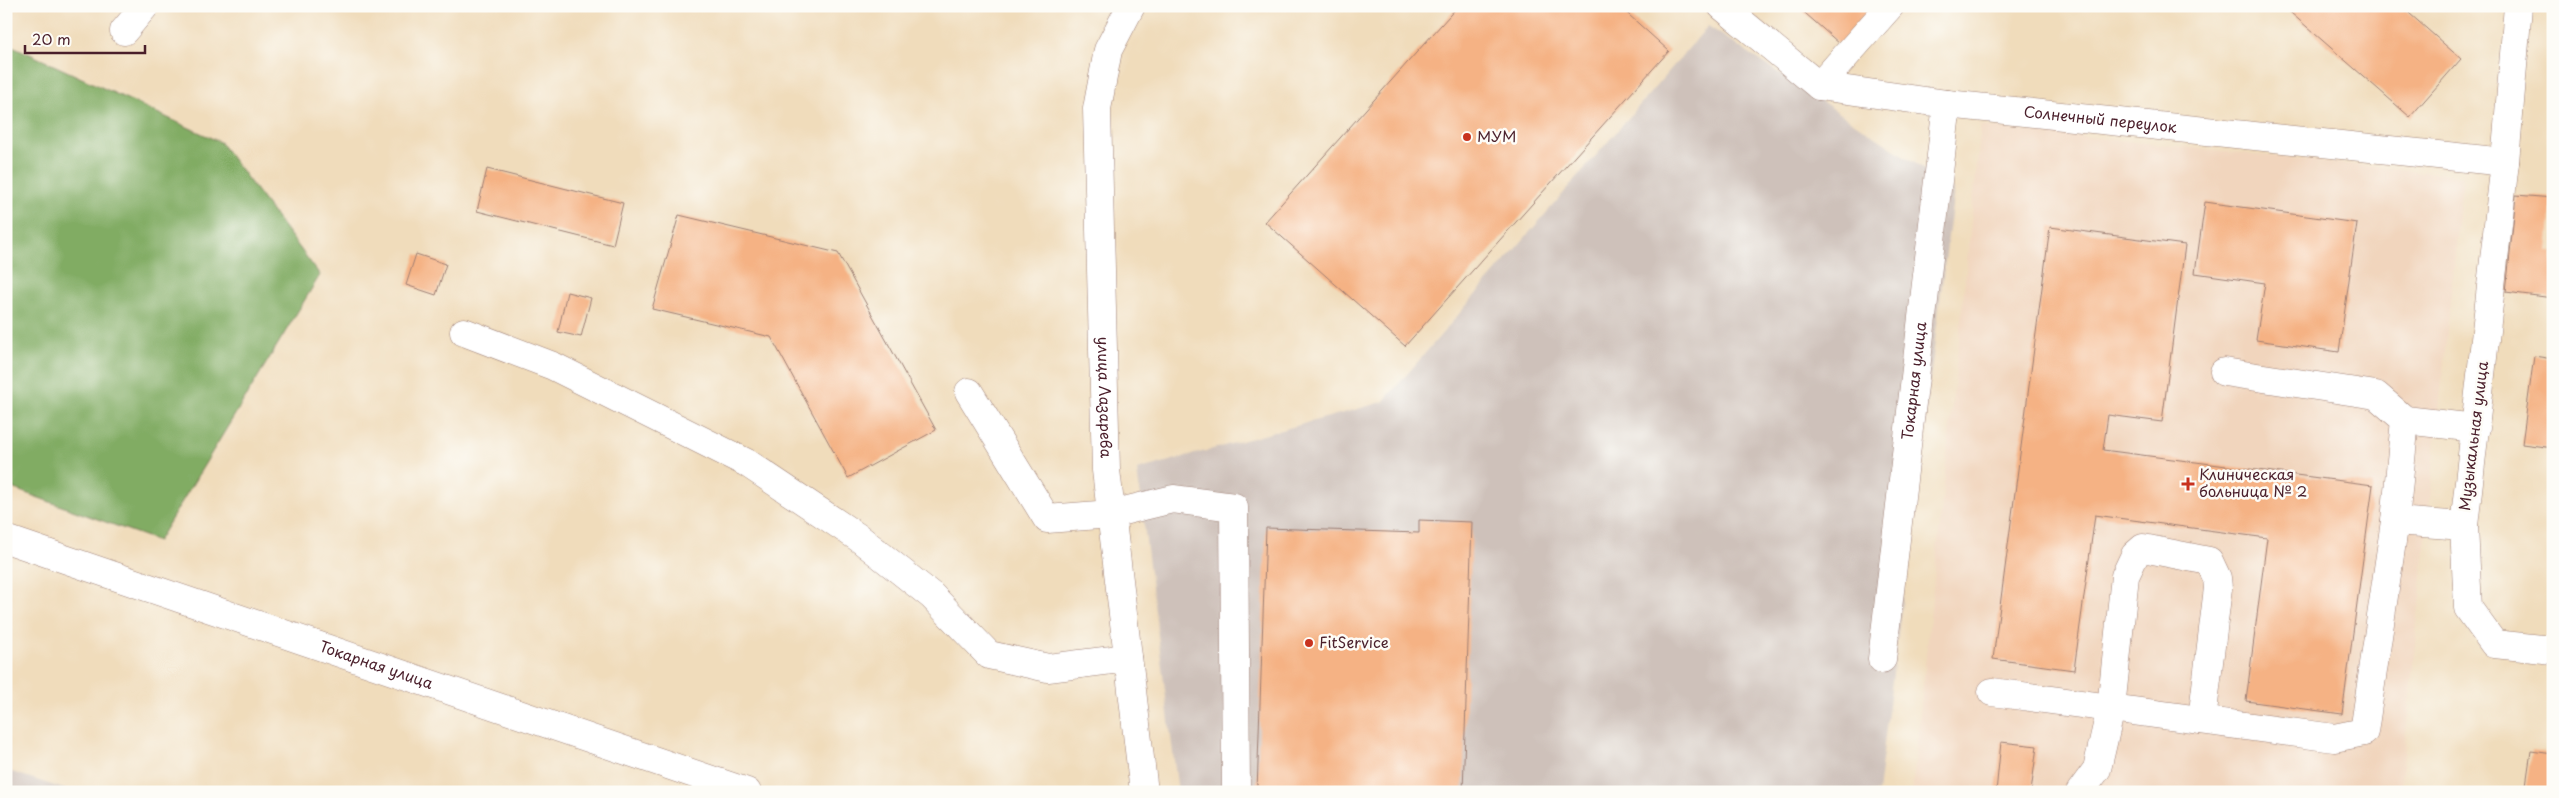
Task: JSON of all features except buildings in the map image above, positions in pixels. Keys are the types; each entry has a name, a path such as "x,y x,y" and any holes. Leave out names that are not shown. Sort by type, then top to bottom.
{"street":[{"path":"124,31 145,6"},
{"name":"улица Лазарева","path":"1131,6 1108,50 1097,109 1106,470 1144,792"},
{"path":"1722,6 1819,86 1890,6"},
{"name":"Музыкальная улица","path":"2518,6 2505,162 2464,526 2468,608 2494,644 2553,650"},
{"name":"Солнечный переулок","path":"1819,86 1947,104 2505,162"},
{"name":"Токарная улица","path":"1882,659 1947,104"},
{"path":"464,332 553,366 747,463 859,538 932,596 989,655 1048,668 1128,658"},
{"path":"2224,372 2376,395 2405,420 2476,428"},
{"path":"970,392 1047,519 1111,514 1173,499 1234,507 1236,792"},
{"path":"1992,692 2334,738 2364,732 2395,521 2405,420"},
{"path":"2395,521 2464,526"},
{"name":"Токарная улица","path":"6,539 747,792"},
{"path":"2080,792 2097,769 2111,708 2126,576 2135,555 2143,548 2209,561 2217,578 2218,588 2202,720"}],"shaded area":[{"path":"1708,26 1954,189 1878,792 1178,792 1137,470 1383,402"},
{"name":"Клиническая больница № 2","path":"1981,126 2463,176 2400,792 1912,792"},
{"path":"6,770 73,792 6,792"}],"green space":[{"path":"6,43 220,142 320,275 158,541 6,486"}],"place":[{"name":"МУМ","path":"1467,137"},
{"name":"Клиническая больница № 2","path":"2188,484"},
{"name":"FitService","path":"1309,643"}]}
